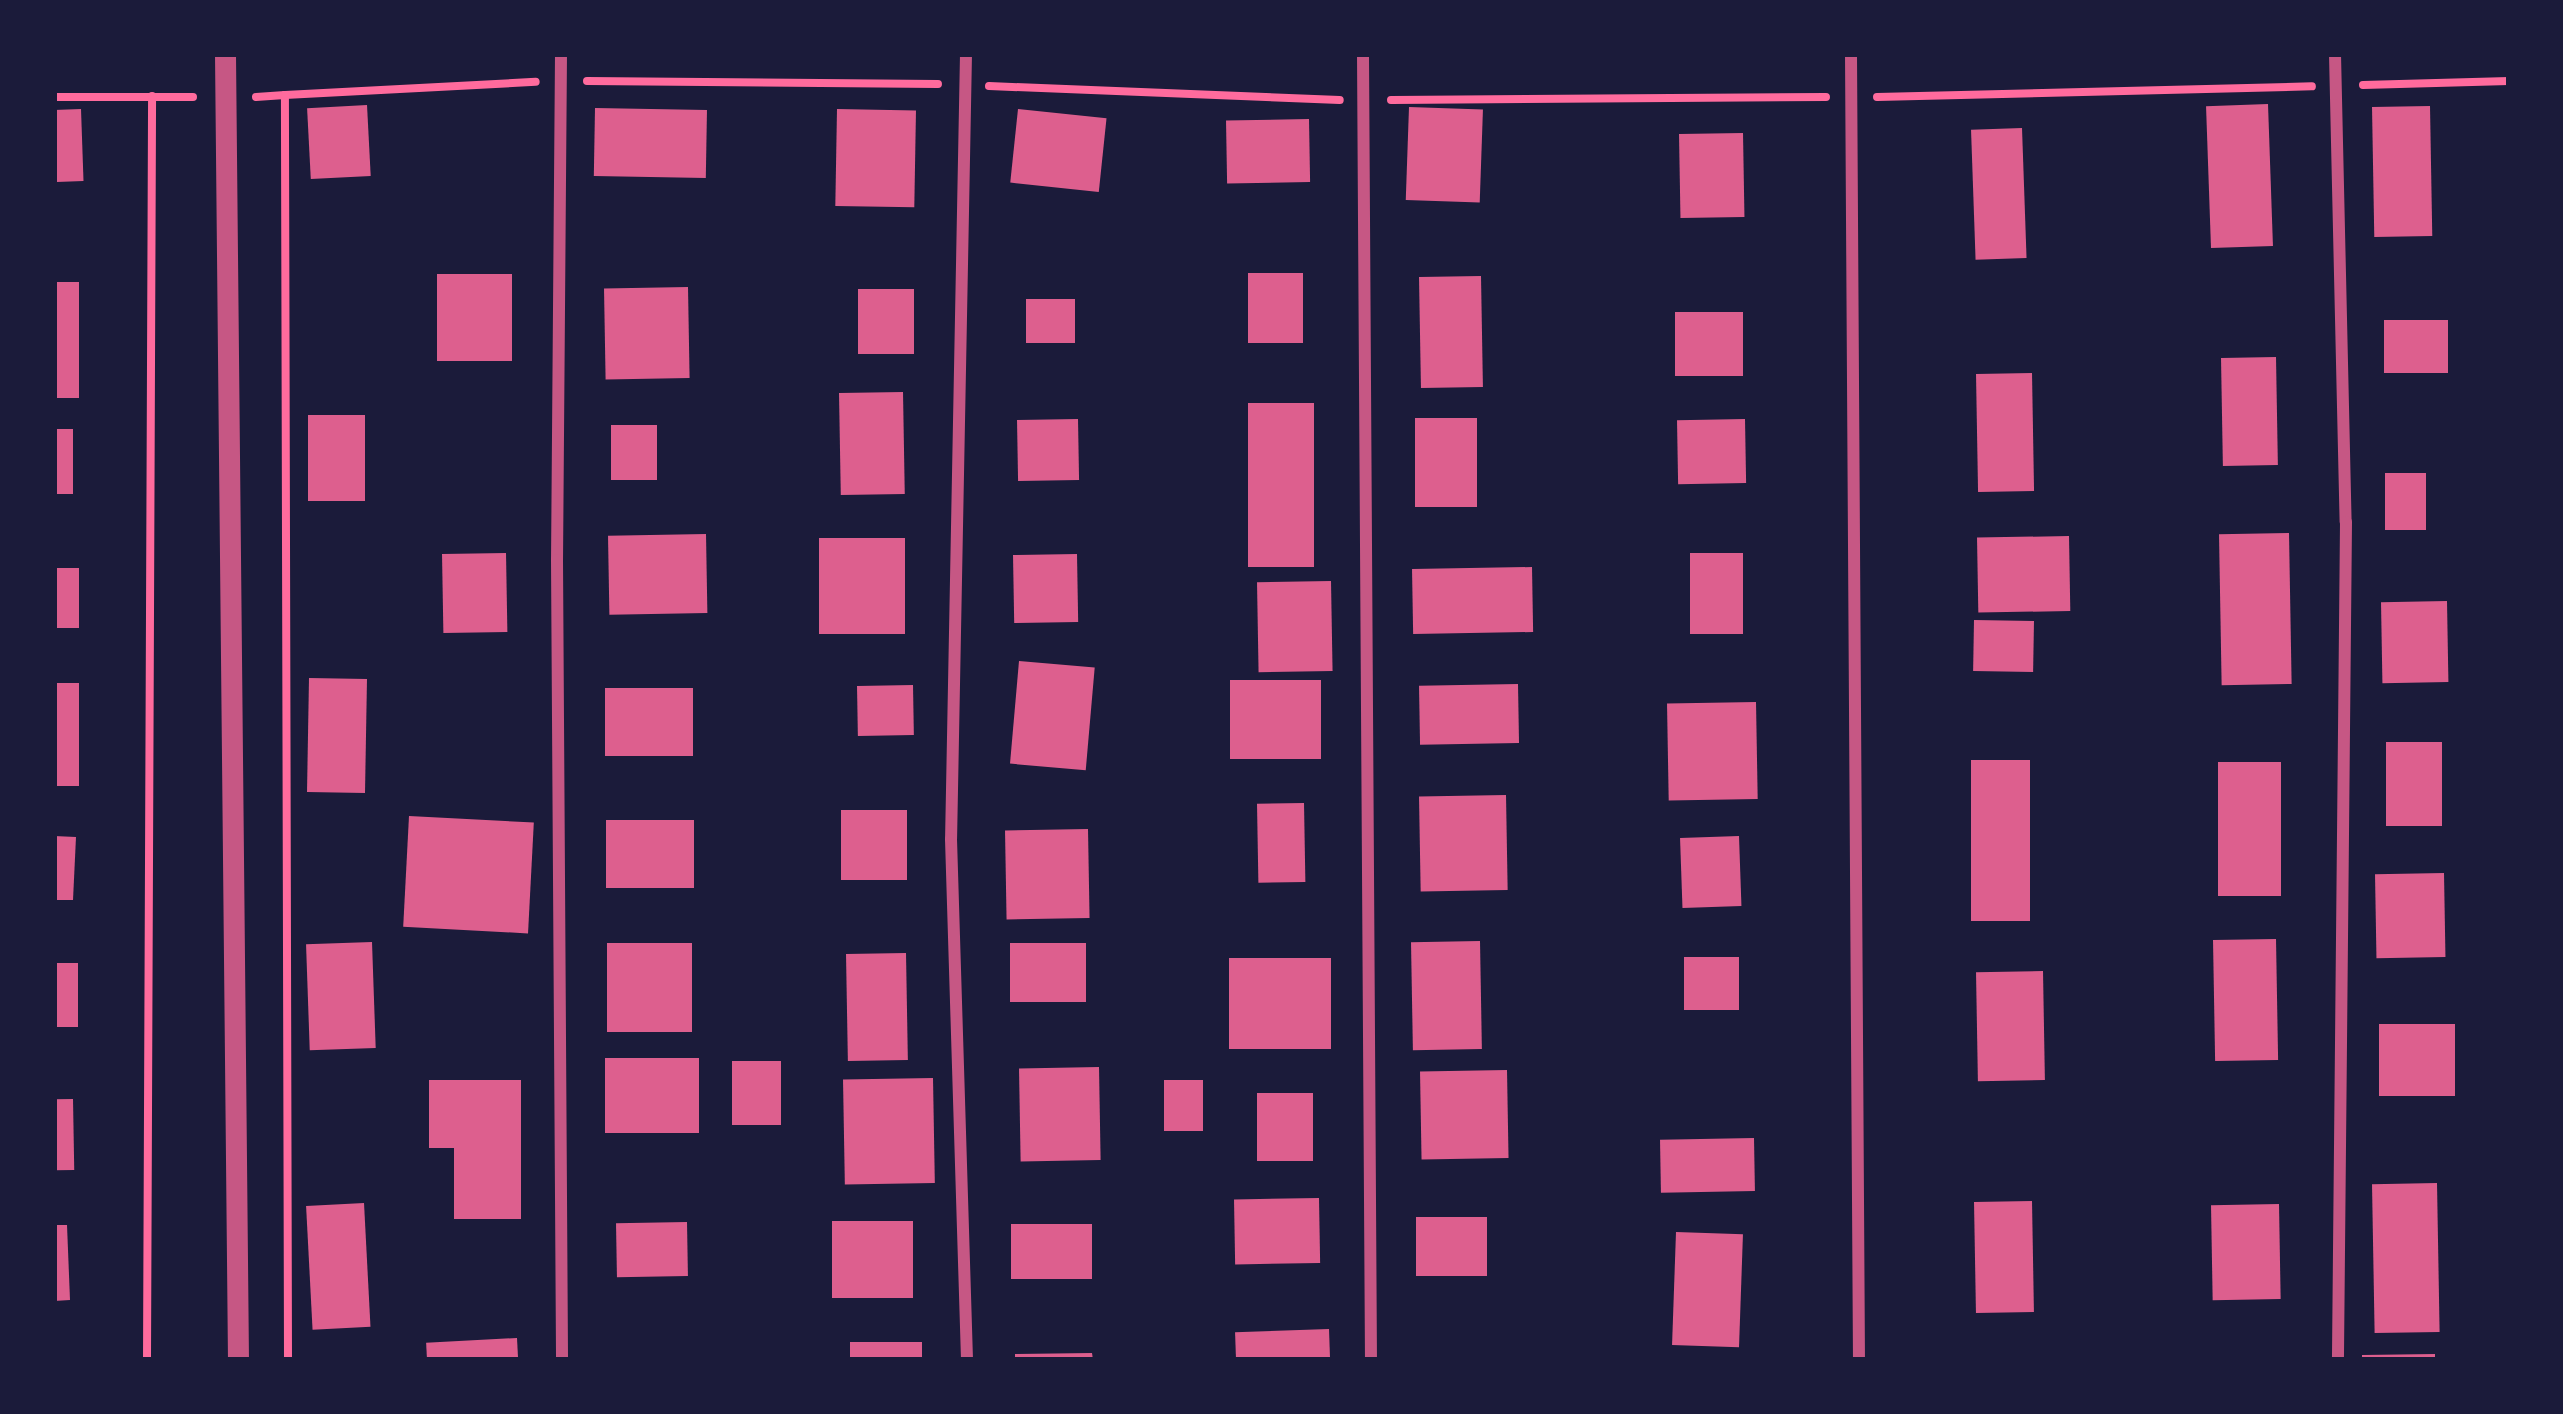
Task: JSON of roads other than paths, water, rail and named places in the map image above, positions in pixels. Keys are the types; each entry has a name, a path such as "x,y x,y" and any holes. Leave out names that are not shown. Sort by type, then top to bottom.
{"street":[{"path":"225,54 238,1360"},
{"path":"562,54 557,536 562,1360"},
{"path":"966,54 950,839 967,1360"},
{"path":"1363,54 1371,1360"},
{"path":"1851,54 1859,1360"},
{"path":"2335,54 2346,522 2338,1360"}]}
